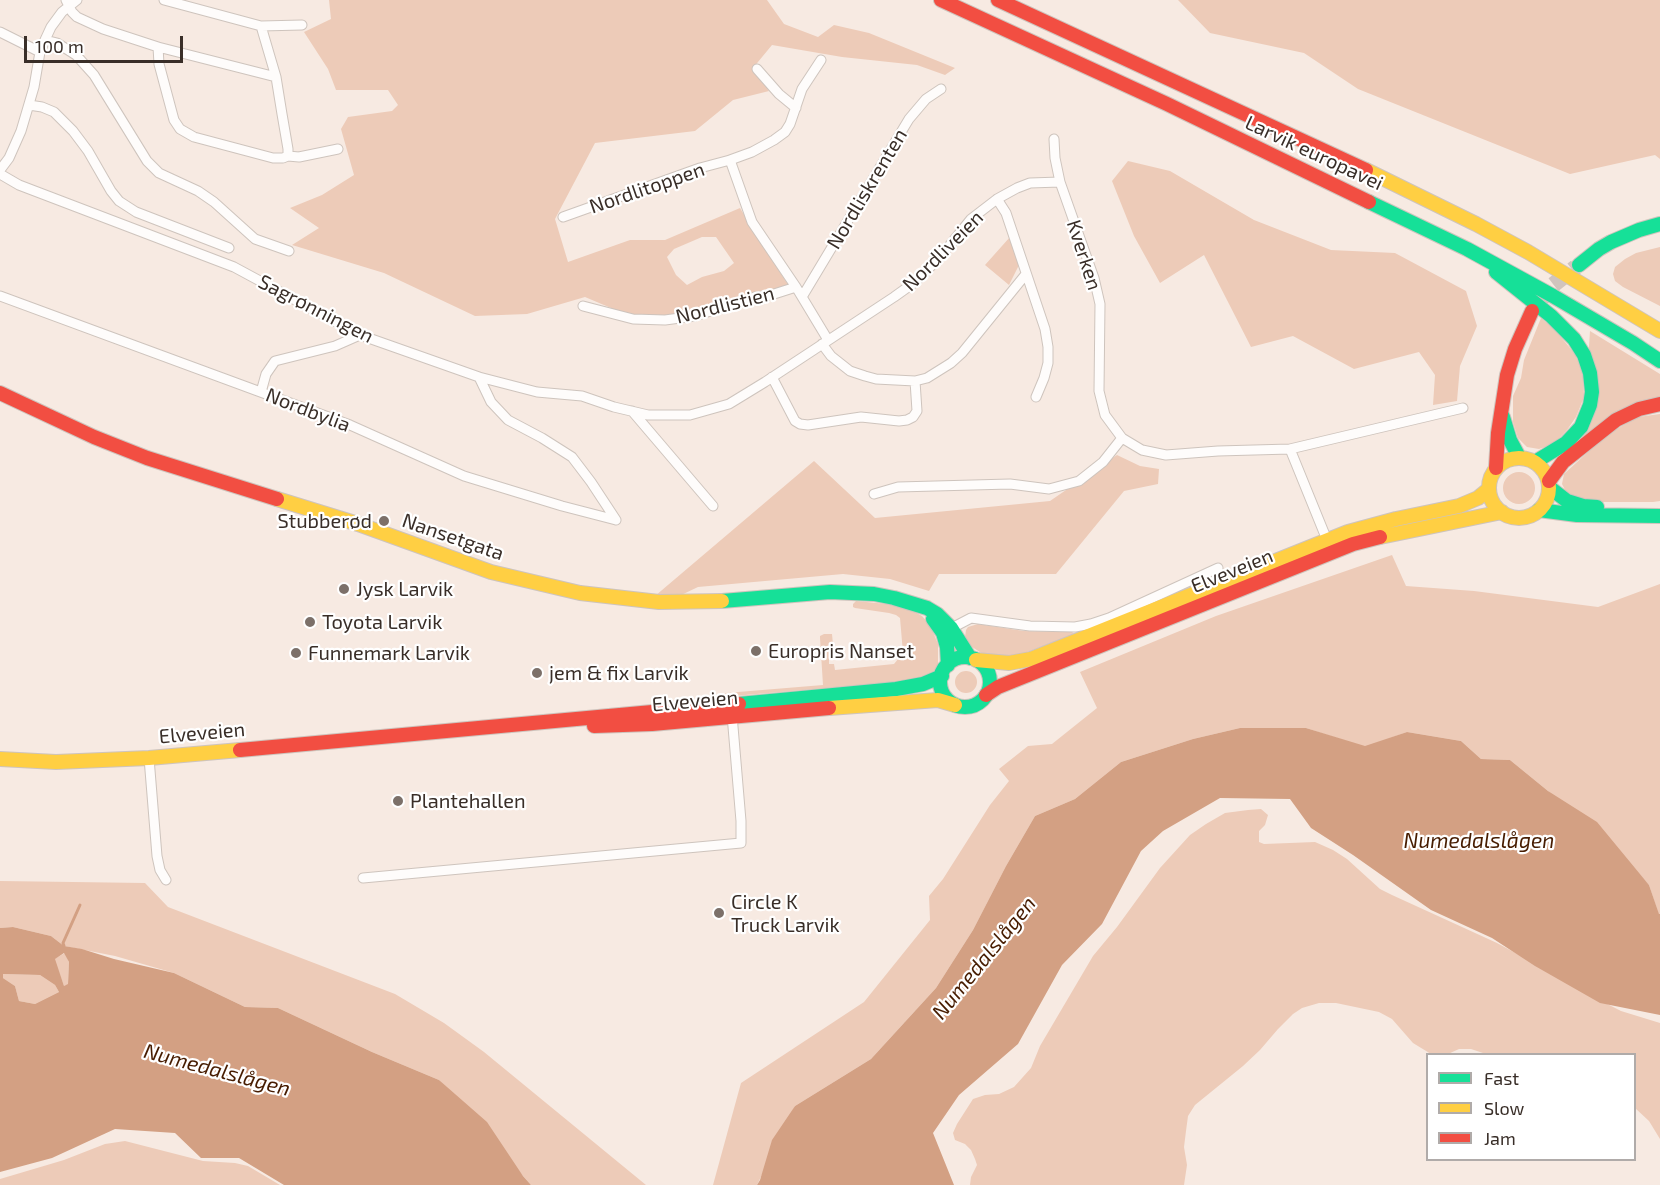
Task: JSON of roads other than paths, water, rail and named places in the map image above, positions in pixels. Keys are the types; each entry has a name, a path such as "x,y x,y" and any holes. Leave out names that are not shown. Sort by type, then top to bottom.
{"main road":[{"name":"Larvik europavei","path":"941,0 1167,104 1467,249 1553,296 1660,361"},
{"name":"Larvik europavei","path":"998,0 1414,193 1528,252 1660,330"},
{"path":"1579,265 1599,249 1624,236 1660,224"},
{"path":"1467,249 1551,316 1580,348 1588,365 1592,392 1587,415 1581,427 1566,443 1535,462"},
{"path":"1496,468 1498,433 1510,363 1532,311"},
{"name":"Nansetgata","path":"0,393 94,437 147,458 358,524 491,572 580,593 659,602 706,602 830,592 874,594 915,603 947,630 973,659"},
{"path":"1549,484 1563,462 1616,420 1639,409 1660,404"},
{"path":"1502,410 1510,440 1520,457"},
{"path":"1520,457 1535,462 1544,470 1549,484 1545,504 1532,515 1517,518 1502,512 1493,502 1489,489 1496,468 1506,460 1520,457"},
{"path":"1549,484 1567,501 1583,506 1660,508"},
{"name":"Elveveien","path":"973,659 1009,663 1031,658 1327,540 1375,524 1459,506 1478,498 1489,489"},
{"path":"1539,510 1577,515 1660,516"},
{"name":"Elveveien","path":"986,695 1006,683 1353,544 1398,532 1502,512"},
{"path":"945,670 955,660 962,658 973,659 982,664 987,670 990,687 981,702 968,707 955,705 943,693 941,684 945,670 947,630"},
{"name":"Elveveien","path":"732,710 923,684 945,670"},
{"name":"Elveveien","path":"0,759 56,762 149,758 506,724 732,710 938,700 955,705"}],"street":[{"path":"164,0 261,26 302,25"},
{"path":"71,2 72,12 103,29 158,47 276,77"},
{"path":"0,172 15,146 29,105 40,52 45,40 51,27 71,2"},
{"path":"261,26 276,77 288,156"},
{"path":"0,32 40,52"},
{"path":"45,40 76,55 94,75 147,161 159,173 214,201 255,239 289,251"},
{"path":"158,47 159,64 174,120 180,129 194,137 273,158 299,157 338,149"},
{"name":"Nordlitoppen","path":"563,217 752,152 774,140 785,132 806,82 821,60"},
{"path":"757,69 779,94 796,108"},
{"name":"Nordliskrenten","path":"802,297 909,118 926,99 941,89"},
{"path":"29,105 54,112 74,131 119,201 136,212 228,248"},
{"name":"Kverken","path":"1054,139 1060,182 1094,278 1100,304 1099,391 1105,415 1122,438 1142,450 1166,455 1290,449 1463,408"},
{"name":"Nordlitoppen","path":"730,160 752,222 802,297 831,356 850,371 876,379 915,381"},
{"name":"Sagrønningen","path":"0,172 19,184 234,267 360,335 479,377"},
{"name":"Nordliveien","path":"479,377 537,393 582,396 648,415 690,415 729,404 915,282 936,262 971,219 997,199 1030,183 1060,182"},
{"path":"997,199 1006,213 1045,329 1048,363 1036,397"},
{"path":"772,377 795,421 800,424 808,425 861,417 907,420 917,411 915,381 927,378 951,363 1026,274"},
{"name":"Nordlistien","path":"583,306 633,319 665,320 695,316 796,287"},
{"name":"Nordbylia","path":"0,296 350,425 464,476 616,520 572,458 542,438 508,420 491,402 479,377"},
{"path":"261,392 266,374 275,361 335,346 360,335"},
{"path":"632,411 713,506"},
{"path":"874,494 898,487 998,484 1049,489 1079,480 1103,462 1122,438"},
{"path":"1290,449 1327,540"},
{"path":"947,630 971,618 1030,626 1075,627 1091,624 1218,568"},
{"path":"363,878 741,843 732,710"},
{"name":"Elveveien","path":"149,758 157,856 160,870 166,880"}],"water":[{"name":"Numedalslågen","path":"1240,728 1306,728 1365,746 1407,732 1461,741 1481,759 1510,760 1548,791 1597,822 1649,885 1660,914 1660,1015 1600,1003 1535,966 1492,938 1431,910 1311,828 1290,799 1220,798 1163,831 1141,851 1102,924 1062,965 1018,1044 959,1095 933,1133 954,1185 757,1185 772,1140 795,1106 871,1059 936,988 973,930 1035,816 1075,799 1121,762 1193,739"},
{"name":"Numedalslågen","path":"13,927 51,936 64,946 174,973 245,1007 278,1008 439,1080 487,1122 531,1185 284,1185 239,1158 201,1158 175,1133 115,1129 52,1158 0,1172 0,928","holes":["64,953 69,962 68,984 64,986 55,959","3,974 40,975 55,985 59,992 35,1004 19,1001 15,986 3,978"]}],"waterway":[{"path":"64,946 63,943 80,905"}],"tunnel":[{"path":"1538,303 1553,285 1576,267"}],"place":[{"name":"Stubberød","path":"384,521"},
{"name":"Jysk Larvik","path":"344,589"},
{"name":"Toyota Larvik","path":"310,622"},
{"name":"Europris Nanset","path":"756,651"},
{"name":"Funnemark Larvik","path":"296,653"},
{"name":"jem & fix Larvik","path":"537,673"},
{"name":"Plantehallen","path":"398,801"},
{"name":"Circle K Truck Larvik","path":"719,913"}]}
